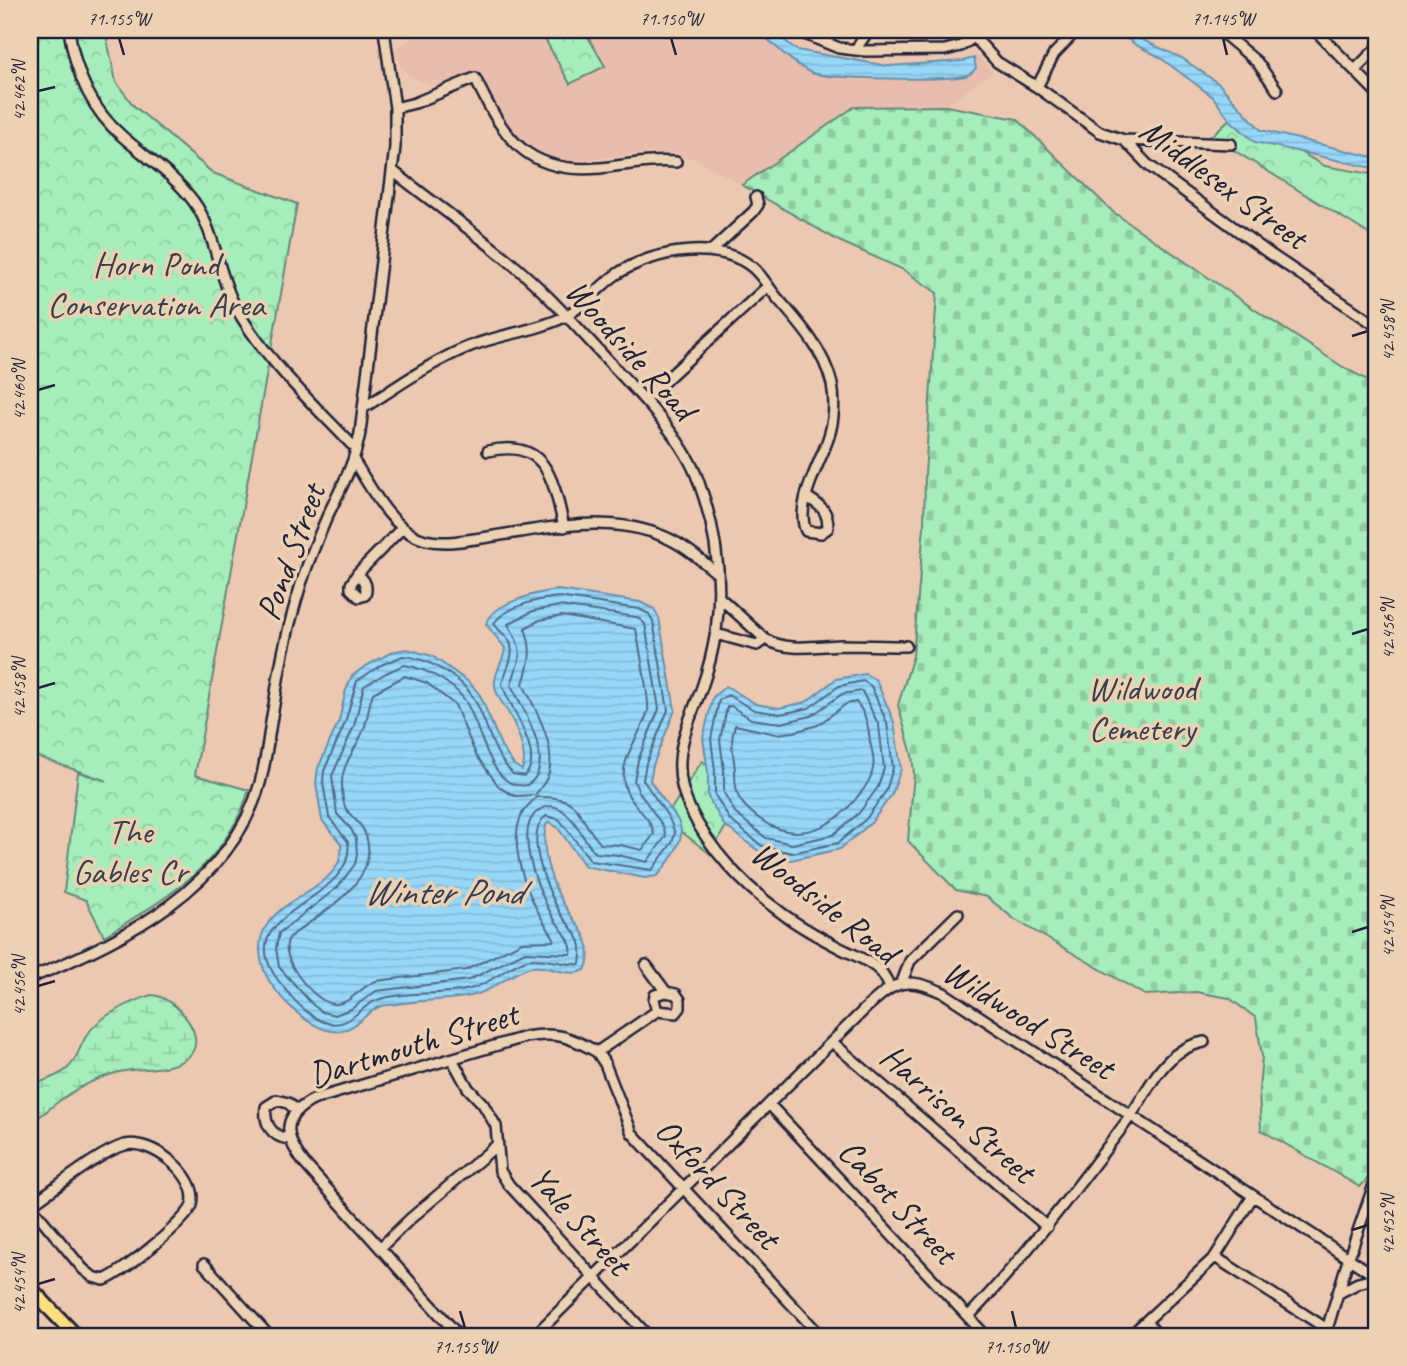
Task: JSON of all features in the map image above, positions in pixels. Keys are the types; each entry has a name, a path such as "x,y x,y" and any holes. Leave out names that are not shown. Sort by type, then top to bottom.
{"highway":[{"path":"30,1288 76,1336"}],"street":[{"path":"69,30 75,64 100,114 180,184 206,223 235,306 295,385 352,445"},
{"name":"Pond Street","path":"30,978 103,945 167,906 208,873 235,837 260,783 277,682 301,581 315,544 354,461 363,408 393,171 395,108 384,30"},
{"path":"795,30 823,43 855,50 945,50 961,46 971,33"},
{"path":"855,50 869,30"},
{"path":"1037,87 1054,54 1077,30"},
{"path":"1219,30 1257,62 1277,90"},
{"path":"1315,30 1377,93"},
{"name":"Middlesex Street","path":"971,33 997,62 1100,132 1124,140 1148,165 1270,254 1377,326"},
{"path":"1355,69 1377,48"},
{"path":"395,108 415,103 475,78 496,120 512,142 544,163 581,169 651,160 676,162"},
{"path":"1124,140 1231,144"},
{"name":"Woodside Road","path":"393,171 510,262 645,399 676,441 698,480 716,546 719,597 716,634 702,687 681,745 681,782 688,805 696,821 746,885 780,912 871,964 883,975 890,988"},
{"path":"711,251 753,212 758,205 756,197"},
{"path":"363,408 466,348 536,328 566,316 610,279 636,264 680,253 724,252 754,269 803,328 827,364 833,388 833,420 807,497"},
{"path":"645,399 768,286"},
{"path":"488,451 503,447 523,448 536,455 552,486 564,527"},
{"path":"354,461 402,528 418,537 450,542 583,524 610,524 665,537 718,574"},
{"path":"357,574 402,528"},
{"path":"719,597 775,645 808,648 841,645 906,646"},
{"path":"716,634 757,645 765,639"},
{"path":"902,982 910,961 958,914"},
{"path":"646,965 666,992"},
{"name":"Wildwood Street","path":"534,1336 832,1042 890,988 902,982 923,984 944,993 1377,1278"},
{"path":"597,1052 657,1011 676,1013 680,1008 680,1000 676,994 666,992 656,995 654,1000 657,1011"},
{"name":"Dartmouth Street","path":"289,1139 282,1138 271,1129 265,1119 266,1107 277,1100 288,1103 294,1114 315,1099 525,1037 548,1034 576,1040 597,1052"},
{"path":"968,1317 1013,1269 1047,1227 1131,1116 1165,1065 1186,1048 1203,1041"},
{"name":"Harrison Street","path":"832,1042 1047,1227"},
{"name":"Oxford Street","path":"597,1052 605,1064 632,1133 821,1336"},
{"name":"Yale Street","path":"452,1059 468,1088 496,1126 500,1171 509,1185 648,1336"},
{"name":"Cabot Street","path":"769,1104 986,1336"},
{"path":"294,1114 288,1131 289,1139 304,1163 459,1336"},
{"path":"135,1143 154,1148 168,1159 191,1187 193,1197 188,1214 173,1228 117,1274 104,1280 93,1277 83,1269 30,1205 114,1149 135,1143"},
{"path":"380,1248 497,1145"},
{"path":"1215,1257 1326,1332 1377,1176"},
{"path":"1130,1336 1215,1257 1253,1196"},
{"path":"1371,1198 1377,1215"},
{"path":"204,1264 269,1336"},
{"name":"Wildwood Street","path":"1337,1294 1358,1283 1377,1278"},
{"path":"1146,1322 1159,1336"}],"shaded area":[{"path":"423,30 772,30 794,55 857,70 956,68 977,55 993,72 946,106 854,107 742,185 695,159 670,153 574,161 549,158 527,146 513,132 474,70 444,83 431,85 409,76 401,66 395,50"}],"green space":[{"name":"Horn Pond Conservation Area","path":"30,30 105,30 116,82 134,106 213,173 297,204 195,775 249,790 239,816 210,859 172,893 104,936 86,900 64,892 78,772 107,781 30,754"},
{"path":"584,30 605,66 570,84 541,32"},
{"name":"Wildwood Cemetery","path":"946,106 1017,119 1113,212 1257,311 1343,367 1377,385 1377,1153 1369,1177 1360,1187 1261,1130 1259,1091 1262,1056 1256,1018 1229,998 1196,992 1145,995 1014,919 987,897 956,890 908,841 914,774 912,755 898,705 913,656 924,526 937,293 904,270 839,241 742,185 854,107"},
{"path":"1234,115 1325,166 1377,175 1377,239 1211,136"},
{"path":"702,761 720,772 727,824 717,842 722,863 679,830 671,809"},
{"path":"151,995 170,1002 187,1019 195,1039 194,1049 188,1057 172,1065 119,1072 98,1079 71,1093 30,1122 30,1087 68,1068 87,1035 99,1022 125,1006"}],"water":[{"path":"757,30 771,30 797,50 888,66 974,58 976,68 968,75 940,78 822,75 812,73 797,64"},
{"path":"1115,30 1127,30 1134,36 1182,58 1219,84 1261,130 1377,158 1377,169 1255,142 1230,120 1213,97 1158,56"},
{"name":"Winter Pond","path":"558,590 640,602 654,609 659,618 675,710 653,765 650,780 679,824 679,843 672,856 660,873 645,878 585,866 558,828 549,822 545,836 546,860 558,894 586,939 589,953 585,970 571,973 542,967 528,968 479,994 381,1006 341,1031 318,1027 294,1010 274,988 263,967 260,944 267,925 280,911 329,876 339,862 341,844 322,820 316,783 318,768 339,721 352,676 392,652 407,649 432,656 470,683 480,695 502,748 514,765 522,770 524,758 519,736 495,686 505,648 486,624 497,610 506,605 528,596"},
{"path":"865,674 876,680 894,722 901,769 892,794 871,823 840,849 791,860 760,852 724,825 708,797 708,772 703,738 713,697 726,686 756,704 779,708 806,702 836,679"}],"park label":[{"name":"The Gables Cr","path":"130,851"}]}
